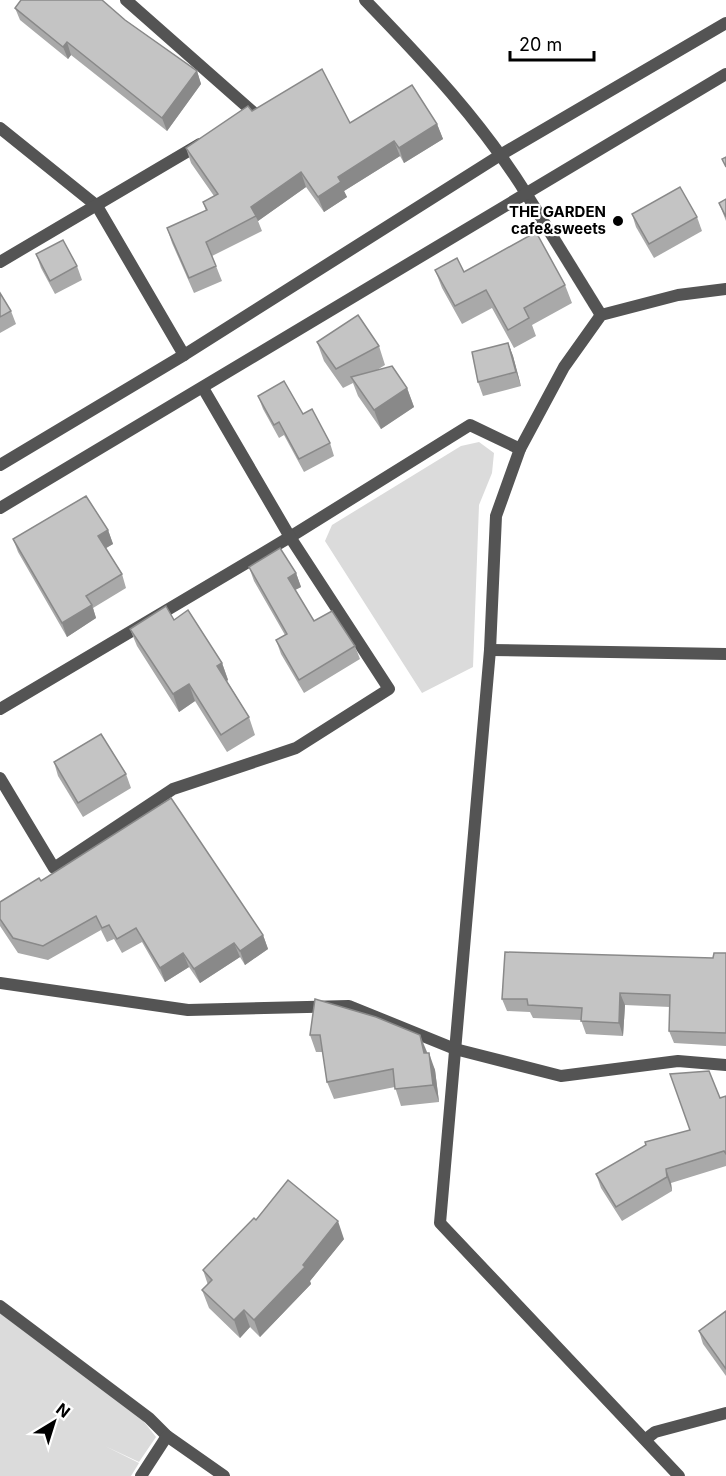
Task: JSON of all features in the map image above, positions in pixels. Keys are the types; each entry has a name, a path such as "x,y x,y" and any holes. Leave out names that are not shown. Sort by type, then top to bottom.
{"street":[{"path":"126,0 253,112 233,124"},
{"path":"365,0 467,109 502,154 601,315"},
{"path":"0,465 184,355 502,154 726,23"},
{"path":"0,508 726,74"},
{"path":"0,128 97,206 184,355"},
{"path":"0,262 214,136"},
{"path":"679,1476 441,1223 490,651 496,516 520,449 564,367 601,315 678,295 726,289"},
{"path":"0,778 54,868 173,789 296,748 389,689 290,537 203,388"},
{"path":"0,709 290,537 470,424 520,449"},
{"path":"490,651 726,654"},
{"path":"0,983 188,1010 349,1006 455,1048 561,1076 678,1061 726,1065"},
{"path":"0,1306 149,1418 167,1436 224,1476"},
{"path":"646,1439 664,1429 726,1413"},
{"path":"141,1476 167,1436"}],"shaded area":[{"path":"479,442 494,453 492,473 479,505 473,667 422,693 325,541 332,525 461,446"},
{"path":"0,1313 141,1418 156,1437 139,1462 105,1446 139,1463 131,1476 0,1476"}],"building":[{"path":"21,0 102,0 125,20 197,71 162,118 67,42 63,47 15,8"},
{"path":"322,69 350,123 412,85 437,124 399,148 394,141 338,177 341,182 318,197 301,172 251,207 256,216 206,242 216,266 189,278 167,228 207,210 203,202 218,194 186,148 248,106 252,111"},
{"path":"680,187 697,217 649,244 632,214"},
{"path":"726,199 726,217 719,203"},
{"path":"536,232 565,285 524,308 529,318 508,330 486,290 455,306 435,270 457,258 464,272"},
{"path":"63,240 77,266 50,281 36,254"},
{"path":"0,293 11,311 0,317"},
{"path":"358,315 379,346 336,369 317,342"},
{"path":"508,343 516,372 478,382 472,352"},
{"path":"392,366 407,388 374,410 351,377"},
{"path":"284,381 303,414 312,409 330,443 299,459 279,422 274,425 258,396"},
{"path":"86,496 108,530 98,536 122,574 86,596 92,605 62,623 13,539"},
{"path":"280,548 296,573 288,578 314,621 332,611 355,646 299,680 276,640 287,634 249,567"},
{"path":"166,606 174,620 188,610 222,663 217,666 249,717 221,735 189,684 173,694 130,629"},
{"path":"101,734 126,774 78,803 54,762"},
{"path":"171,798 263,935 240,951 234,943 194,969 183,953 160,968 136,928 117,939 109,925 102,928 96,916 43,946 13,938 0,919 0,902 39,878 41,881"},
{"path":"505,952 713,958 714,953 726,953 726,1033 669,1031 670,995 620,993 619,1023 581,1021 582,1008 528,1005 527,999 502,999"},
{"path":"315,999 376,1017 420,1035 424,1053 429,1053 433,1085 395,1089 393,1069 327,1082 320,1035 310,1035"},
{"path":"709,1071 720,1098 726,1096 726,1154 724,1151 666,1169 667,1177 616,1207 596,1174 646,1145 645,1142 690,1130 670,1074"},
{"path":"288,1180 338,1221 303,1265 305,1267 254,1320 244,1310 234,1320 202,1290 212,1280 203,1270 254,1218 256,1220"},
{"path":"726,1311 726,1369 699,1331"}],"place":[{"name":"THE GARDEN cafe&sweets","path":"618,221"}]}
